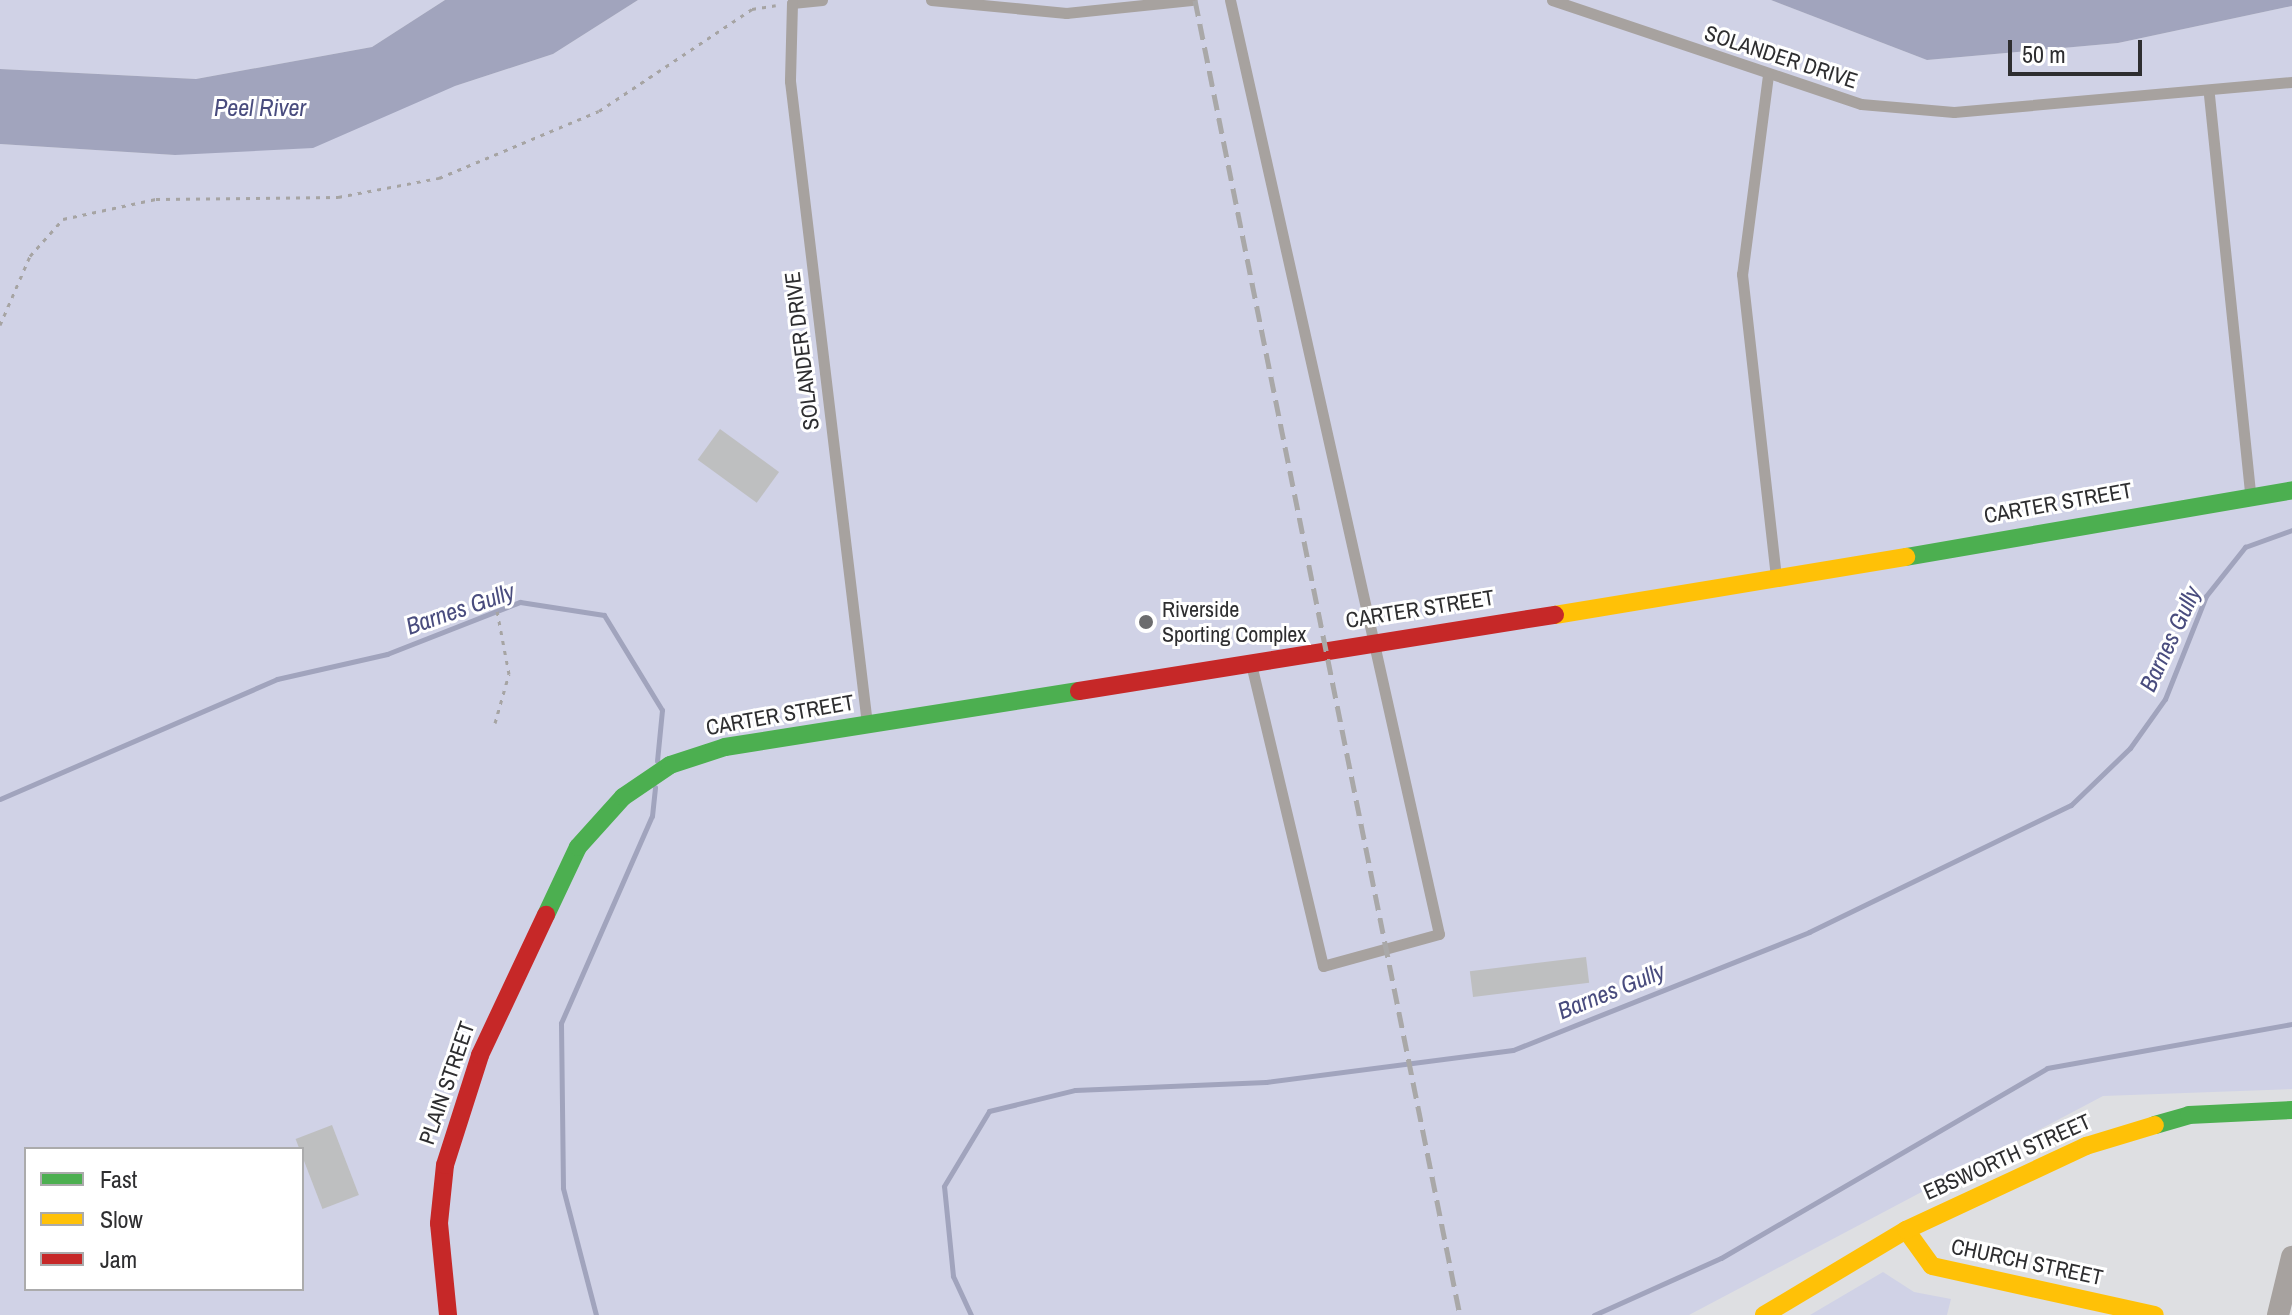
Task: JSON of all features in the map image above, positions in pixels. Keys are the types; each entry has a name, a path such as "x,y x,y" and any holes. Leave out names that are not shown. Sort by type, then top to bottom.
{"street":[{"name":"CARTER STREET","path":"517,966 578,847 647,778 695,755 1369,642 1776,580 2292,490"},
{"name":"PLAIN STREET","path":"448,1315 439,1223 445,1165 461,1106 517,966"},
{"name":"EBSWORTH STREET","path":"1764,1315 1906,1230 2121,1132 2189,1115 2292,1110"},
{"name":"CHURCH STREET","path":"1906,1230 1932,1266 2155,1315"},
{"path":"2278,1315 2292,1257"}],"lane":[{"path":"792,3 822,0"},
{"path":"931,0 1066,13 1191,0"},
{"path":"1230,0 1369,642 1439,934 1323,966 1250,662"},
{"name":"SOLANDER DRIVE","path":"1552,0 1861,104 1954,112 2209,95 2292,82"},
{"name":"SOLANDER DRIVE","path":"792,3 790,81 867,724"},
{"path":"1768,75 1742,274 1776,580"},
{"path":"2209,95 2250,495"}],"path":[{"path":"0,325 36,248 63,219 82,211 156,199 338,197 439,178 599,111 752,9 792,3"},
{"path":"495,723 509,674 496,605"}],"shaded area":[{"path":"0,0 445,0 372,47 196,79 0,69"},
{"name":"Riverside Sporting Complex","path":"638,0 1771,0 1927,60 2118,43 2292,6 2292,1089 2103,1096 1689,1315 0,1315 0,144 175,155 455,86 553,54"},
{"path":"1883,1272 1914,1292 1951,1299 1947,1315 1810,1315"}],"water":[{"name":"Peel River","path":"445,0 638,0 553,54 455,86 313,148 175,155 0,144 0,69 196,79 372,47"},
{"path":"1771,0 2292,0 2292,6 2118,43 1927,60"}],"building":[{"path":"720,429 779,472 757,503 698,460"},
{"path":"1586,957 1589,983 1473,997 1470,971"},
{"path":"332,1125 359,1195 322,1209 304,1161 304,1147 299,1147 296,1139"}],"waterway":[{"name":"Barnes Gully","path":"971,1315 953,1276 944,1186 989,1111 1075,1090 1266,1082 1513,1050 1809,932 2071,805 2130,748 2165,699 2206,596 2245,547 2292,530"},
{"name":"Barnes Gully","path":"0,799 277,679 387,654 520,602 604,615 662,710 657,761"},
{"name":"Barnes Gully","path":"596,1315 563,1188 561,1023 652,816 655,787"},
{"path":"1594,1315 1721,1258 2047,1068 2292,1024"}],"railway":[{"path":"1195,0 1460,1315"}],"traffic: fast":[{"path":"1906,557 2292,490"},
{"path":"546,915 578,847 623,797 670,765 725,747 1079,691"},
{"path":"2155,1125 2189,1115 2292,1110"}],"traffic: slow":[{"path":"1555,615 1906,557"},
{"path":"1764,1315 1906,1230 2086,1146 2155,1125"},
{"path":"1906,1230 1932,1266 2155,1315"}],"traffic: jam":[{"path":"1079,691 1555,615"},
{"path":"448,1315 439,1223 445,1165 480,1055 546,915"}],"place":[{"name":"Riverside Sporting Complex","path":"1146,622"}]}
